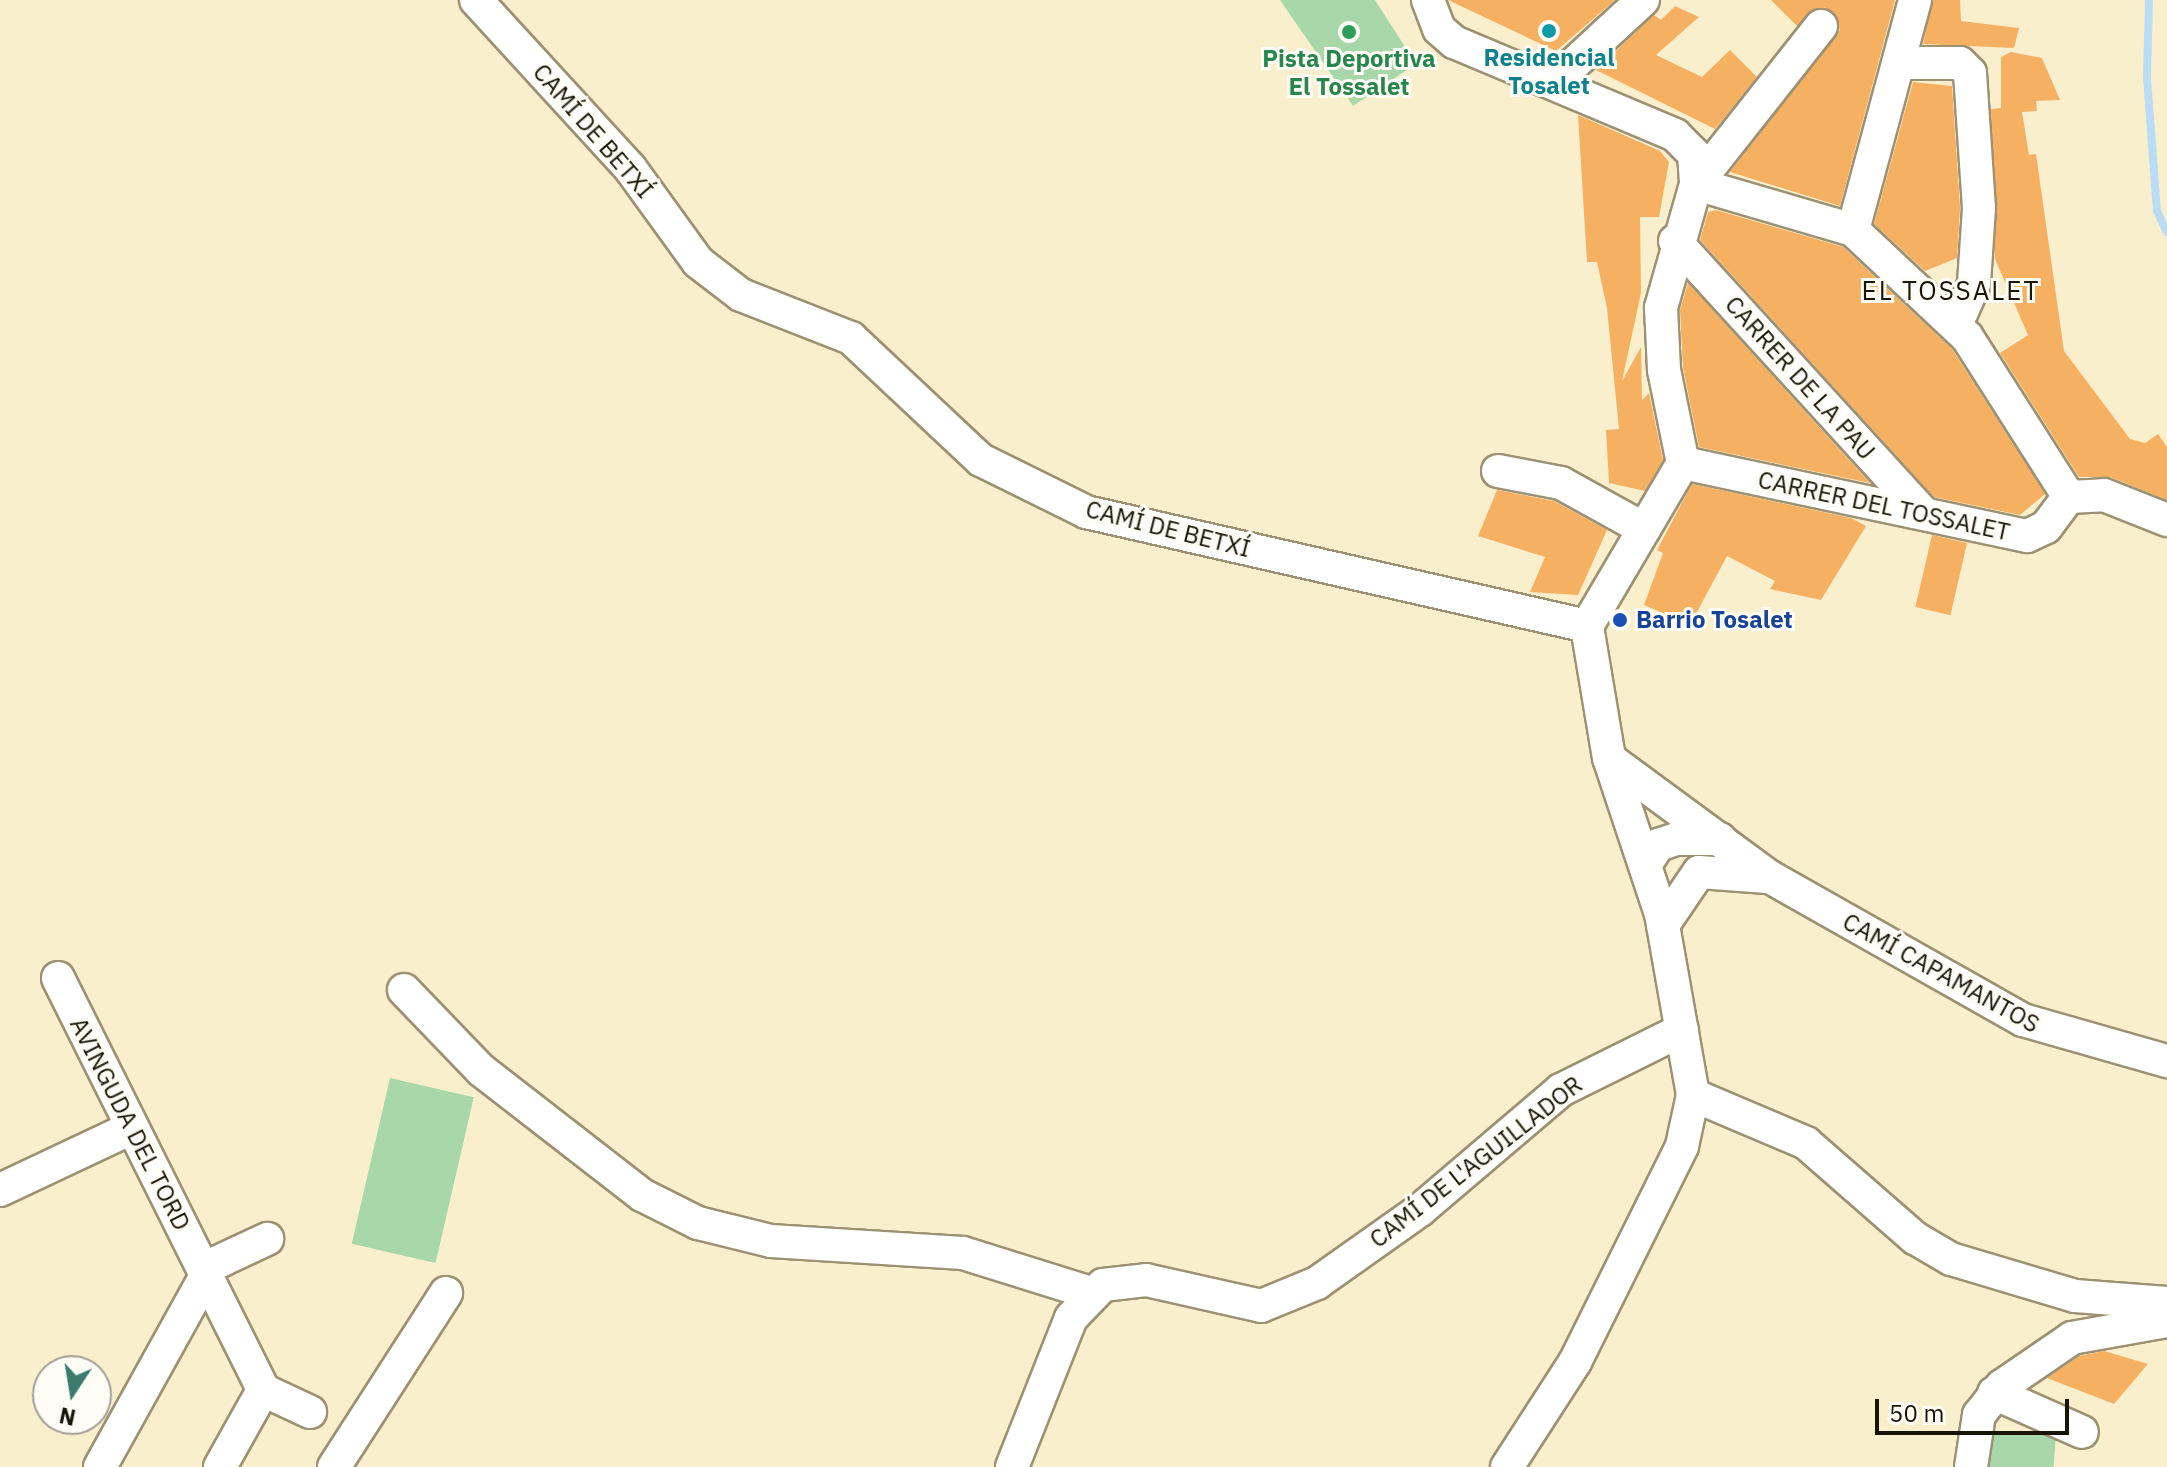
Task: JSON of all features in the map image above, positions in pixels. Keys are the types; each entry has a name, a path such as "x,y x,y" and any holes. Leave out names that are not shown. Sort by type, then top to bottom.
{"street":[{"name":"CAMÍ DE BETXÍ","path":"476,0 630,168 698,262 741,295 851,338 981,460 1086,512 1587,626"},
{"path":"1428,0 1439,29 1454,42 1684,140 1694,154 1696,184"},
{"path":"1554,82 1643,0"},
{"path":"1853,230 1915,0"},
{"path":"1507,1467 1575,1362 1682,1146 1693,1095 1663,925 1647,862 1609,758 1587,626 1683,463 1661,338 1675,241 1696,184 1821,26"},
{"path":"1899,63 1960,63 1970,73 1979,208 1974,284 1956,325"},
{"path":"1696,184 1853,230 1956,325 2069,497 2104,495 2167,520"},
{"name":"CARRER DE LA PAU","path":"1675,241 1924,514"},
{"name":"CARRER DEL TOSSALET","path":"1683,463 2027,536 2046,527 2069,497"},
{"path":"1498,471 1561,483 1644,529"},
{"name":"CAMÍ CAPAMANTOS","path":"1609,758 1770,877 2032,1025 2167,1061"},
{"path":"1647,862 1658,845 1676,839 1720,839"},
{"name":"CAMÍ CAPAMANTOS","path":"1647,862 1699,872 1770,877"},
{"path":"1663,925 1699,872"},
{"name":"AVINGUDA DEL TORD","path":"58,978 263,1390"},
{"path":"404,990 481,1070 642,1195 698,1223 771,1241 963,1253 1091,1293 1071,1318 1012,1467"},
{"name":"CAMÍ DE L'AGUILLADOR","path":"1091,1293 1121,1280 1146,1280 1261,1306 1317,1283 1420,1210 1561,1090 1682,1030"},
{"path":"1693,1095 1806,1143 1915,1238 1951,1259 2075,1296 2167,1303"},
{"path":"0,1190 132,1128"},
{"path":"100,1467 204,1272 267,1239"},
{"path":"334,1467 446,1293"},
{"path":"1971,1467 1974,1430 1994,1393 2072,1338 2167,1321"},
{"path":"220,1467 263,1390 310,1412"},
{"path":"1994,1393 2082,1432"}],"green space":[{"name":"Pista Deportiva El Tossalet","path":"1280,0 1375,0 1416,64 1353,106"},
{"path":"390,1078 474,1097 436,1263 352,1244"},
{"path":"1986,1430 2056,1435 2054,1467 1983,1467"}],"building":[{"name":"Residencial Tosalet","path":"1448,0 1615,0 1556,51"},
{"path":"1771,0 1895,0 1840,206 1730,172 1840,30 1825,7 1797,26"},
{"path":"1933,0 1960,0 1961,21 2019,28 2014,48 1923,44"},
{"path":"1675,6 1699,17 1656,55 1702,77 1730,50 1757,77 1715,129 1596,70 1654,15 1661,20"},
{"path":"2011,52 2042,58 2060,100 2036,101 2037,111 2022,112 2029,155 2036,154 2064,351 2130,439 2145,443 2158,434 2167,447 2167,500 2110,477 2079,477 2000,353 2028,335 1995,259 1991,109 2001,108 2001,57"},
{"path":"1913,82 1952,86 1960,208 1957,258 1925,271 1874,224"},
{"path":"1578,115 1660,151 1669,162 1659,217 1640,217 1641,293 1622,381 1641,347 1642,400 1649,393 1663,460 1645,491 1609,483 1606,430 1619,429 1607,308 1597,262 1587,262"},
{"path":"1716,210 1843,247 1952,349 2045,494 2020,515 1934,497 1700,240 1708,212"},
{"path":"1688,283 1870,483 1699,447 1683,368 1680,310"},
{"path":"1692,484 1851,518 1866,526 1821,600 1770,589 1775,581 1727,556 1690,625 1644,605 1663,553 1657,550"},
{"path":"1497,490 1554,501 1607,530 1578,595 1530,592 1545,557 1478,536"},
{"path":"1932,535 1967,543 1950,615 1915,607"},
{"path":"2104,1351 2148,1364 2114,1404 2047,1378 2079,1356"}],"waterway":[{"path":"2149,0 2147,78 2157,211 2167,232"}],"place":[{"name":"Residencial Tosalet","path":"1549,31"},
{"name":"Pista Deportiva El Tossalet","path":"1349,32"},
{"name":"Barrio Tosalet","path":"1620,620"}],"district":[{"name":"EL TOSSALET","path":"1951,291"}]}
